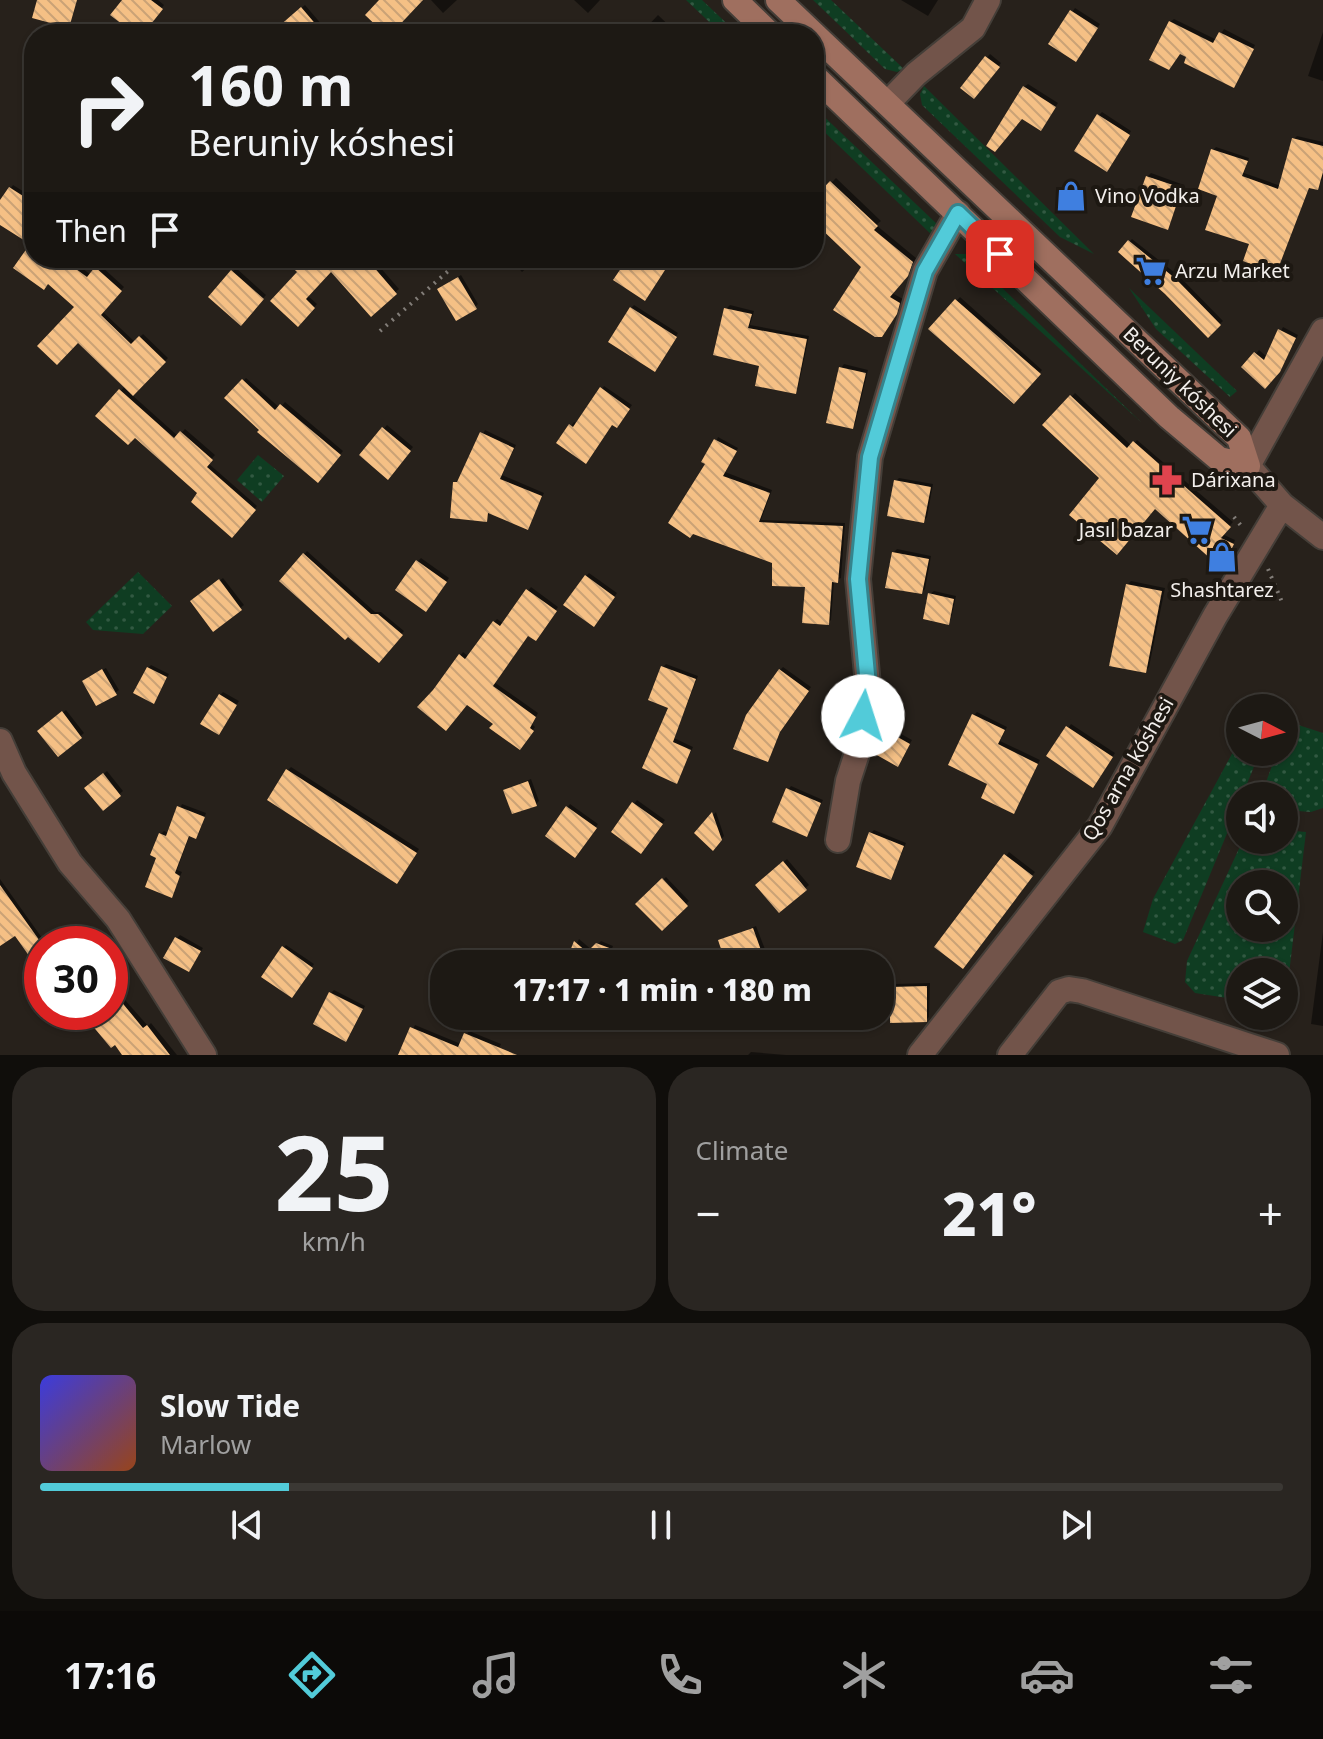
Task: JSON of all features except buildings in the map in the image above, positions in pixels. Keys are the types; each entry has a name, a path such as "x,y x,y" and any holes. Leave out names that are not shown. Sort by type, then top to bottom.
{"street":[{"path":"735,0 760,24"},
{"name":"Beruniy kóshesi","path":"778,0 804,24"},
{"path":"888,103 916,74 973,28 988,0"},
{"name":"Beruniy kóshesi","path":"824,43 1239,438 1248,466"},
{"name":"Beruniy kóshesi","path":"824,86 1169,417 1219,459 1248,466"},
{"path":"838,840 848,781 859,747 868,685 858,579 870,457 925,271 958,213"},
{"path":"1323,331 1248,466 1282,505 1323,537"},
{"name":"Qos arna kóshesi","path":"920,1055 1100,826 1215,616 1282,505"},
{"path":"0,741 14,773 70,863 118,919 204,1055"},
{"path":"1010,1055 1059,992 1069,989 1277,1055"}],"path":[{"path":"380,331 452,268"}],"green space":[{"path":"686,0 702,0 727,24 711,24"},
{"path":"813,0 831,0 904,69 897,72 885,69"},
{"path":"924,86 1094,254 1060,237 922,105 920,94"},
{"path":"824,117 938,225 934,237 824,132"},
{"path":"955,254 967,254 1142,423"},
{"path":"1129,288 1237,391 1230,397 1156,329"},
{"path":"258,455 284,476 262,502 237,480"},
{"path":"138,572 172,606 143,634 93,630 86,622"},
{"path":"1298,725 1323,733 1323,808 1311,812 1298,811 1298,782 1266,782 1272,766 1298,766"},
{"path":"1226,765 1254,766 1248,782 1226,782 1226,836 1183,940 1175,944 1143,932 1153,899"},
{"path":"1298,831 1306,832 1298,899 1298,870 1229,870 1237,854 1298,854"},
{"path":"1226,877 1226,942 1293,942 1291,958 1226,958 1226,998 1195,993 1185,982 1187,961"}],"place":[{"name":"Vino Vodka","path":"1071,196"},
{"name":"Arzu Market","path":"1151,271"},
{"name":"Dárixana","path":"1167,480"},
{"name":"Jasıl bazar","path":"1197,530"},
{"name":"Shashtarez","path":"1222,557"}],"route":[{"path":"863,716 868,685 858,579 870,457 925,271 958,213 1000,254"}]}
